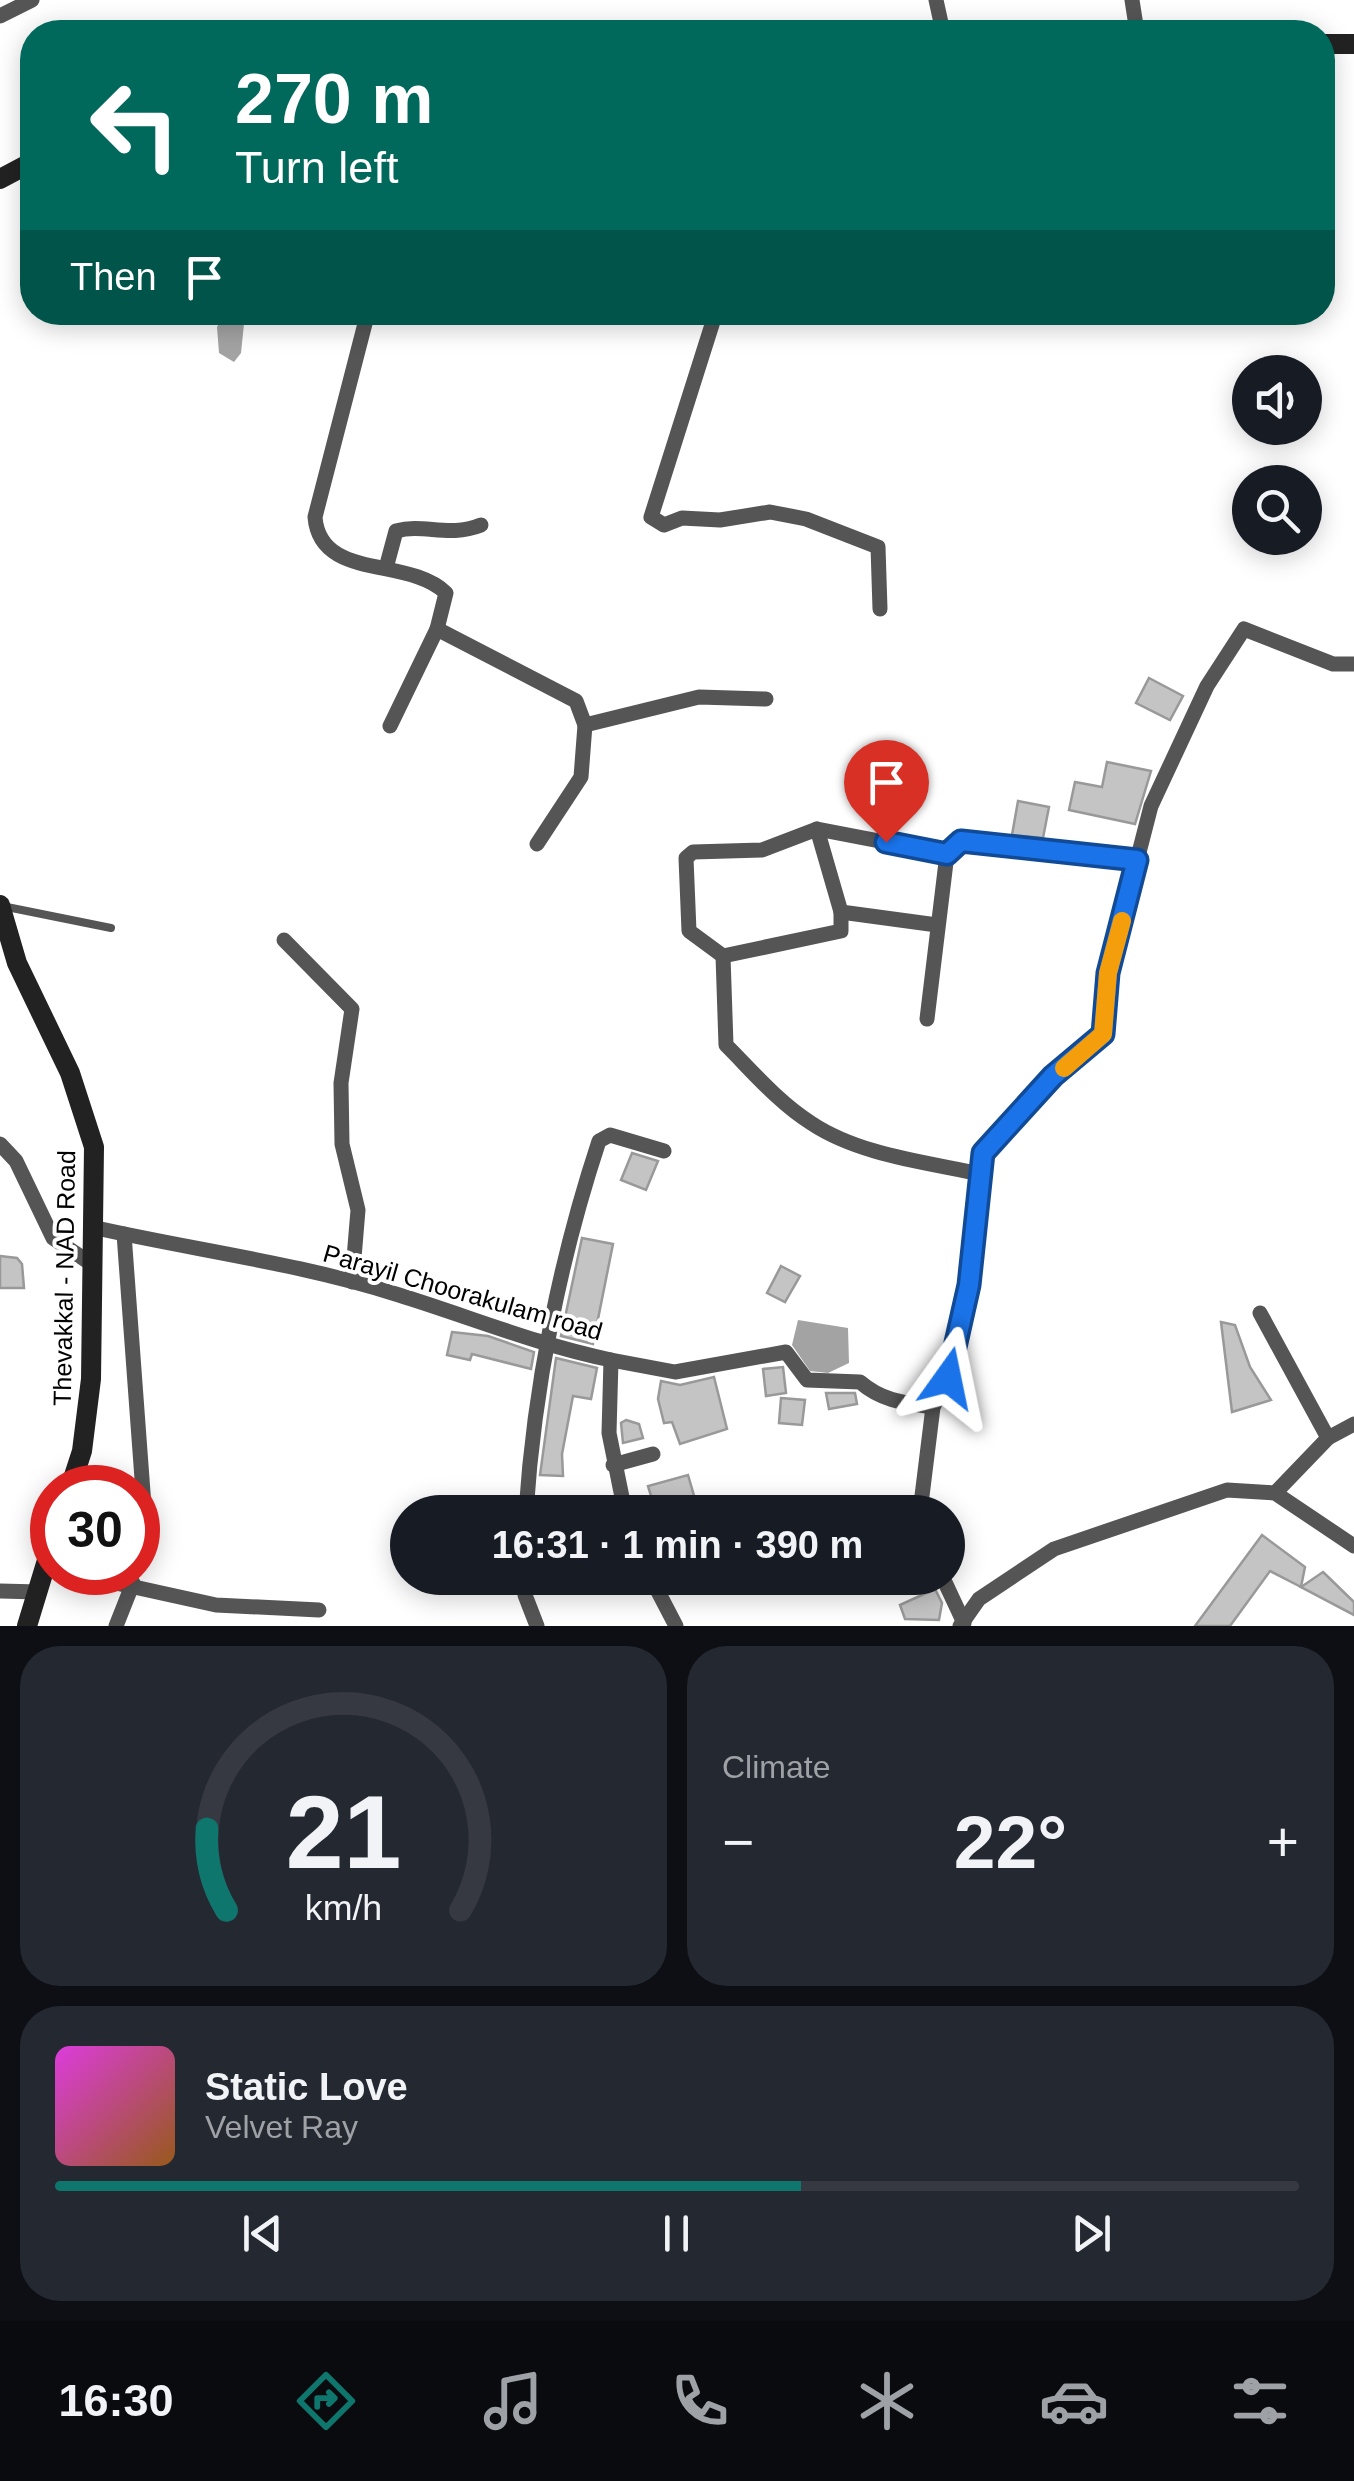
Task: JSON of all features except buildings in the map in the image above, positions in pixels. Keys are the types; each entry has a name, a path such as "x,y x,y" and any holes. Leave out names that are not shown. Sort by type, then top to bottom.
{"main road":[{"name":"Thevakkal - NAD Road","path":"0,905 17,963 70,1073 94,1148 91,1379 77,1465"},
{"path":"27,1626 38,1595"}],"street":[{"path":"0,16 32,0"},
{"path":"365,325 316,517 317,537 330,554 422,577 446,593 437,629 390,726"},
{"path":"712,325 651,517 664,525 682,518 720,520 770,512 853,535 878,548 880,609"},
{"path":"386,568 396,531 406,528 444,534 481,525"},
{"path":"922,1495 934,1407 948,1378 964,1308 983,1153 1053,1076 1103,1034 1108,973 1151,806 1207,686 1244,628 1333,664 1354,664"},
{"path":"437,629 576,701 585,724 582,776 536,844"},
{"path":"585,724 700,696 766,699"},
{"path":"817,829 841,912 841,931 722,956 689,931 689,852 762,850 817,829 947,854"},
{"path":"927,1019 947,854 961,841 1137,860"},
{"path":"841,912 938,925"},
{"path":"284,940 352,1009 341,1084 342,1144 358,1210 352,1282"},
{"path":"722,956 726,1044 787,1106 815,1126 884,1154 980,1174"},
{"path":"527,1495 531,1438 549,1348 584,1187 599,1140 610,1134 664,1151"},
{"path":"0,1144 16,1161 53,1238 90,1263"},
{"name":"Parayil Choorakulam road","path":"92,1227 352,1282 513,1330 549,1348 676,1372 786,1352 807,1380 860,1382 869,1392 890,1401 934,1407"},
{"path":"124,1234 141,1465"},
{"path":"1260,1313 1328,1438"},
{"name":"Parayil Choorakulam road","path":"611,1360 607,1406 620,1495"},
{"path":"1275,1493 1328,1438 1354,1424"},
{"path":"613,1465 653,1454"},
{"path":"962,1624 978,1599 1054,1549 1227,1490 1275,1493 1354,1546"},
{"path":"0,1590 30,1592"},
{"path":"116,1626 130,1595"},
{"path":"160,1595 216,1605 319,1610"},
{"path":"525,1595 537,1626"},
{"path":"660,1595 676,1626"},
{"path":"950,1595 962,1624"}],"lane":[{"path":"0,905 111,928"}],"shaded area":[{"path":"244,325 241,353 234,362 219,353 217,327"},
{"path":"798,1320 848,1328 849,1363 828,1373 810,1371 792,1345"}],"slow traffic":[{"path":"1064,1068 1103,1034 1108,1018 1108,973 1122,921"}],"route":[{"path":"886,842 947,854 961,841 1137,860 1108,973 1108,1018 1103,1034 1053,1076 983,1153 981,1194 971,1236 969,1285 948,1378"}]}
